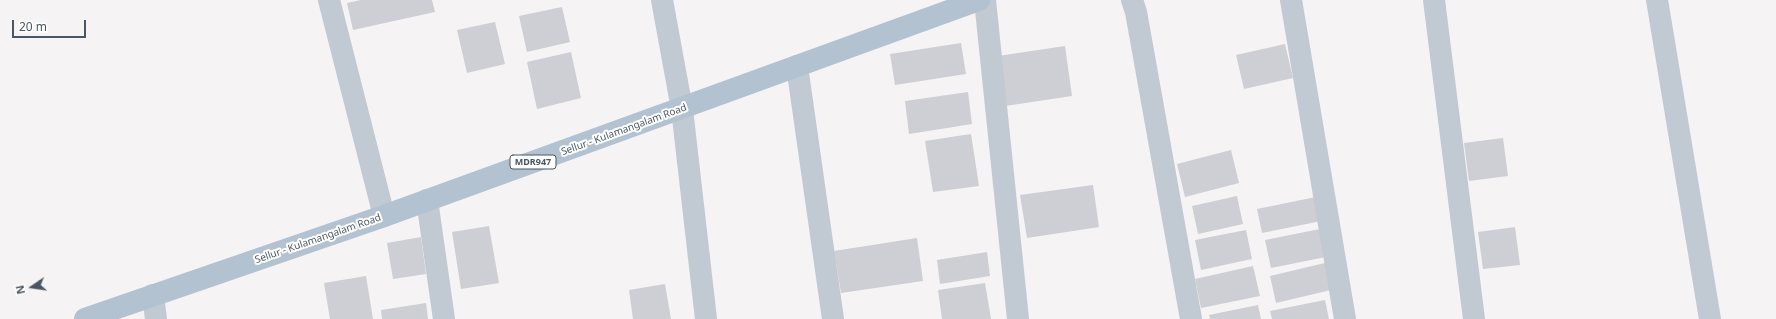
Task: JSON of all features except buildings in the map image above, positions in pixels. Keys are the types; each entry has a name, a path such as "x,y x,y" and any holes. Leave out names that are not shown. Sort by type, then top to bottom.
{"main road":[{"name":"Sellur - Kulamangalam Road","path":"85,319 384,216 980,0"}],"street":[{"path":"329,0 384,216"},
{"path":"662,0 682,109 706,319"},
{"path":"985,0 1018,319"},
{"path":"1132,0 1136,12 1191,319"},
{"path":"1291,0 1345,319"},
{"path":"1434,0 1474,319"},
{"path":"1657,0 1710,319"},
{"path":"797,66 833,319"},
{"path":"427,200 444,319"},
{"path":"153,295 156,319"}]}
